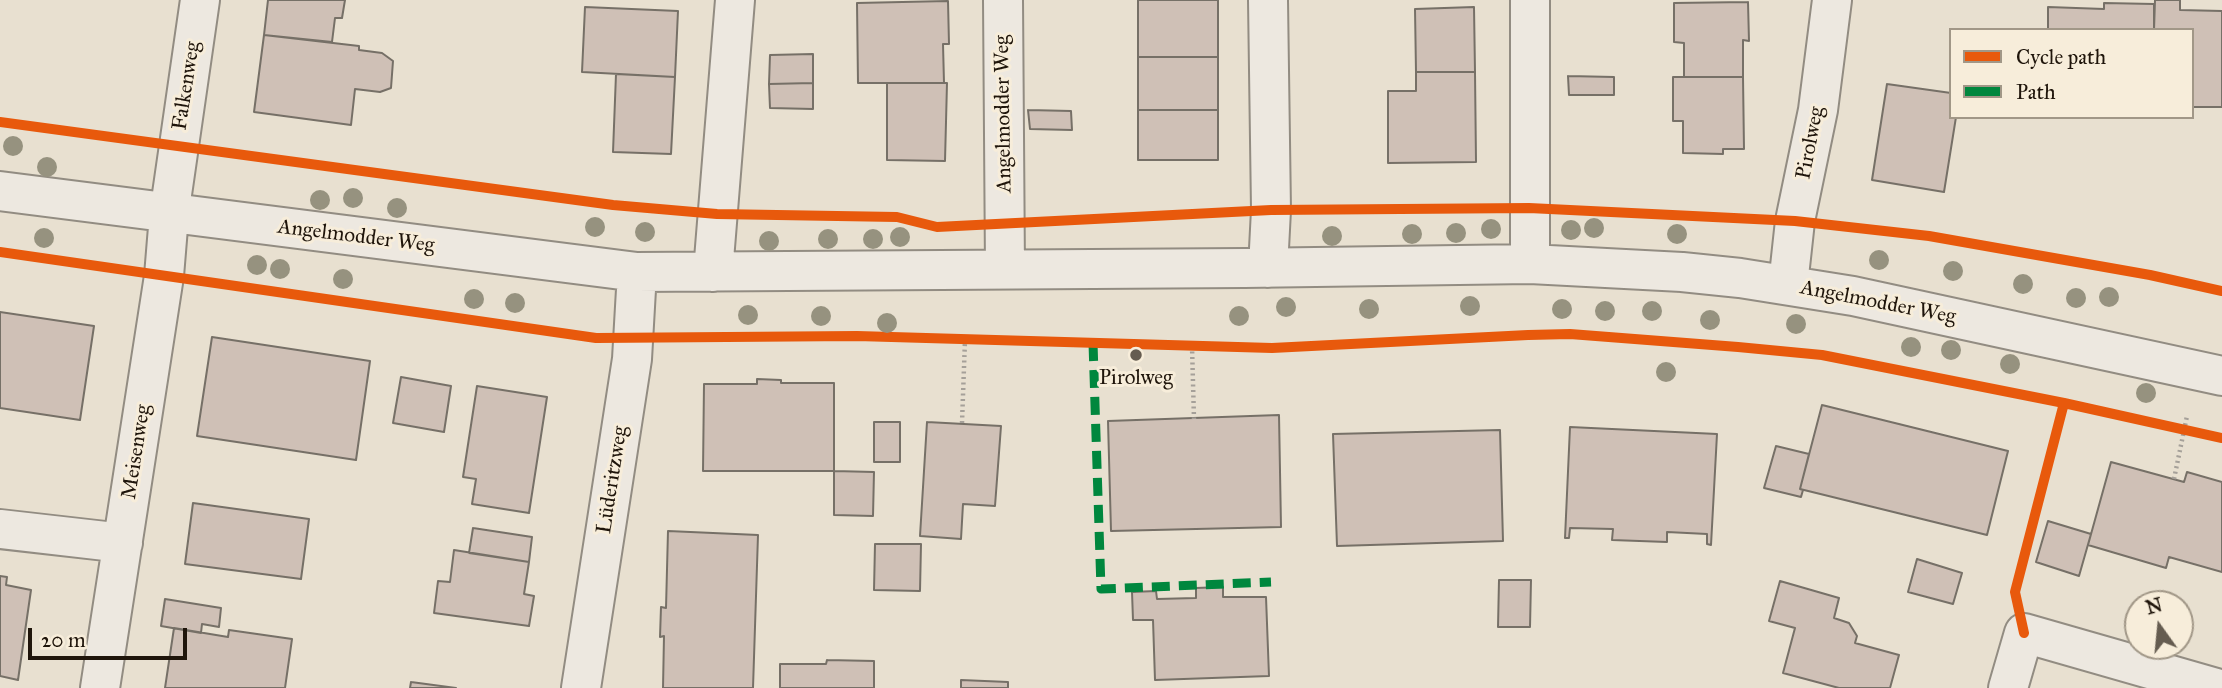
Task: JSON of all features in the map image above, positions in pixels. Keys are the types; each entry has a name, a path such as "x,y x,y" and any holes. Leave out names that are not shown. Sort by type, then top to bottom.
{"street":[{"name":"Falkenweg","path":"169,215 200,0"},
{"path":"713,272 735,0"},
{"name":"Angelmodder Weg","path":"1003,0 1005,269"},
{"path":"1268,0 1271,210 1268,268"},
{"path":"1530,0 1530,264"},
{"name":"Pirolweg","path":"1788,285 1795,221 1818,110 1832,0"},
{"name":"Angelmodder Weg","path":"0,191 169,215 637,272 1530,264 1682,272 1853,296 2222,376"},
{"name":"Meisenweg","path":"100,688 164,276 169,215"},
{"name":"Lüderitzweg","path":"581,688 632,359 637,272"},
{"path":"0,529 123,543"},
{"path":"2008,688 2024,633 2216,688"}],"path":[{"path":"961,423 965,340"},
{"path":"1192,346 1194,419"},
{"path":"2174,480 2185,428"}],"building":[{"path":"268,0 345,0 342,18 335,18 332,42 264,35"},
{"path":"1138,0 1218,0 1218,57 1138,57"},
{"path":"2155,0 2180,0 2180,10 2222,11 2222,107 2194,107 2194,28 2154,28"},
{"path":"948,1 949,44 943,44 944,83 858,83 857,3"},
{"path":"1748,2 1749,41 1743,40 1743,77 1684,77 1684,43 1674,42 1674,3"},
{"path":"2104,3 2154,4 2154,28 2048,28 2048,7 2104,9"},
{"path":"585,7 678,11 675,77 582,72"},
{"path":"1474,7 1475,72 1416,72 1415,9"},
{"path":"264,35 359,46 359,50 382,53 393,61 391,88 380,92 355,89 351,125 254,112"},
{"path":"813,54 813,83 769,84 770,55"},
{"path":"1138,57 1218,57 1218,110 1138,110"},
{"path":"1416,72 1475,72 1476,162 1388,163 1388,91 1416,91"},
{"path":"616,74 675,77 671,154 613,152"},
{"path":"1568,76 1614,77 1614,95 1569,95"},
{"path":"1673,77 1743,77 1744,149 1723,149 1723,154 1683,153 1683,121 1673,121"},
{"path":"813,83 813,109 770,108 769,84"},
{"path":"887,83 947,83 945,161 887,160"},
{"path":"1887,84 1949,93 1949,119 1956,119 1944,192 1872,180"},
{"path":"1028,110 1071,111 1072,130 1030,129"},
{"path":"1138,110 1218,110 1218,160 1138,160"},
{"path":"0,312 94,326 80,420 0,408"},
{"path":"212,337 370,361 356,460 197,436"},
{"path":"401,377 451,386 444,432 393,423"},
{"path":"757,379 781,380 781,383 834,383 834,471 703,471 704,384 757,384"},
{"path":"477,386 547,397 529,513 472,504 476,479 463,477"},
{"path":"1822,405 2008,451 1987,535 1800,489"},
{"path":"1279,415 1281,527 1111,531 1108,421"},
{"path":"874,422 900,422 900,462 874,462"},
{"path":"927,422 1001,426 995,506 963,504 961,539 920,536"},
{"path":"1570,427 1717,434 1711,545 1707,544 1707,534 1667,532 1667,542 1612,540 1613,529 1570,528 1569,538 1565,538"},
{"path":"1500,430 1503,541 1337,546 1333,434"},
{"path":"1776,446 1809,454 1800,489 1803,490 1801,497 1764,488"},
{"path":"2111,462 2184,482 2187,472 2222,482 2222,572 2169,557 2166,568 2088,545"},
{"path":"834,471 874,472 873,516 834,515"},
{"path":"193,503 309,519 301,579 185,564"},
{"path":"2048,521 2091,534 2079,576 2036,562"},
{"path":"473,528 532,537 529,562 469,553"},
{"path":"668,531 758,535 753,688 663,688 664,636 660,637 661,607 666,608"},
{"path":"875,544 921,544 920,591 874,590"},
{"path":"454,550 529,562 524,594 534,596 529,626 434,613 438,581 450,582"},
{"path":"1917,559 1962,573 1953,604 1908,592"},
{"path":"0,576 7,577 6,585 31,590 18,680 0,676"},
{"path":"1499,580 1531,580 1530,627 1498,627"},
{"path":"1780,581 1839,598 1834,618 1849,623 1857,636 1855,643 1899,655 1890,688 1839,688 1783,673 1795,628 1769,621"},
{"path":"1223,587 1223,597 1266,597 1269,676 1155,680 1153,620 1133,620 1132,592 1156,591 1157,599 1196,598 1196,588"},
{"path":"165,599 221,608 219,627 202,624 201,633 161,626"},
{"path":"174,628 228,637 229,630 292,639 285,688 165,688"},
{"path":"827,660 874,661 874,688 780,688 780,664 826,664"},
{"path":"961,680 1008,682 1008,688 961,688"},
{"path":"411,682 456,688 410,688"}],"marked path":[{"path":"1093,343 1101,589 1271,582"}],"cycle path":[{"path":"0,122 613,205 717,214 897,217 937,227 1271,210 1529,208 1795,221 1929,236 2150,275 2222,291"},
{"path":"0,252 596,338 857,336 1272,348 1570,334 1738,347 1822,355 2064,403 2222,438"},
{"path":"2024,633 2015,592 2064,403"}],"place":[{"name":"Pirolweg","path":"1136,355"}]}
